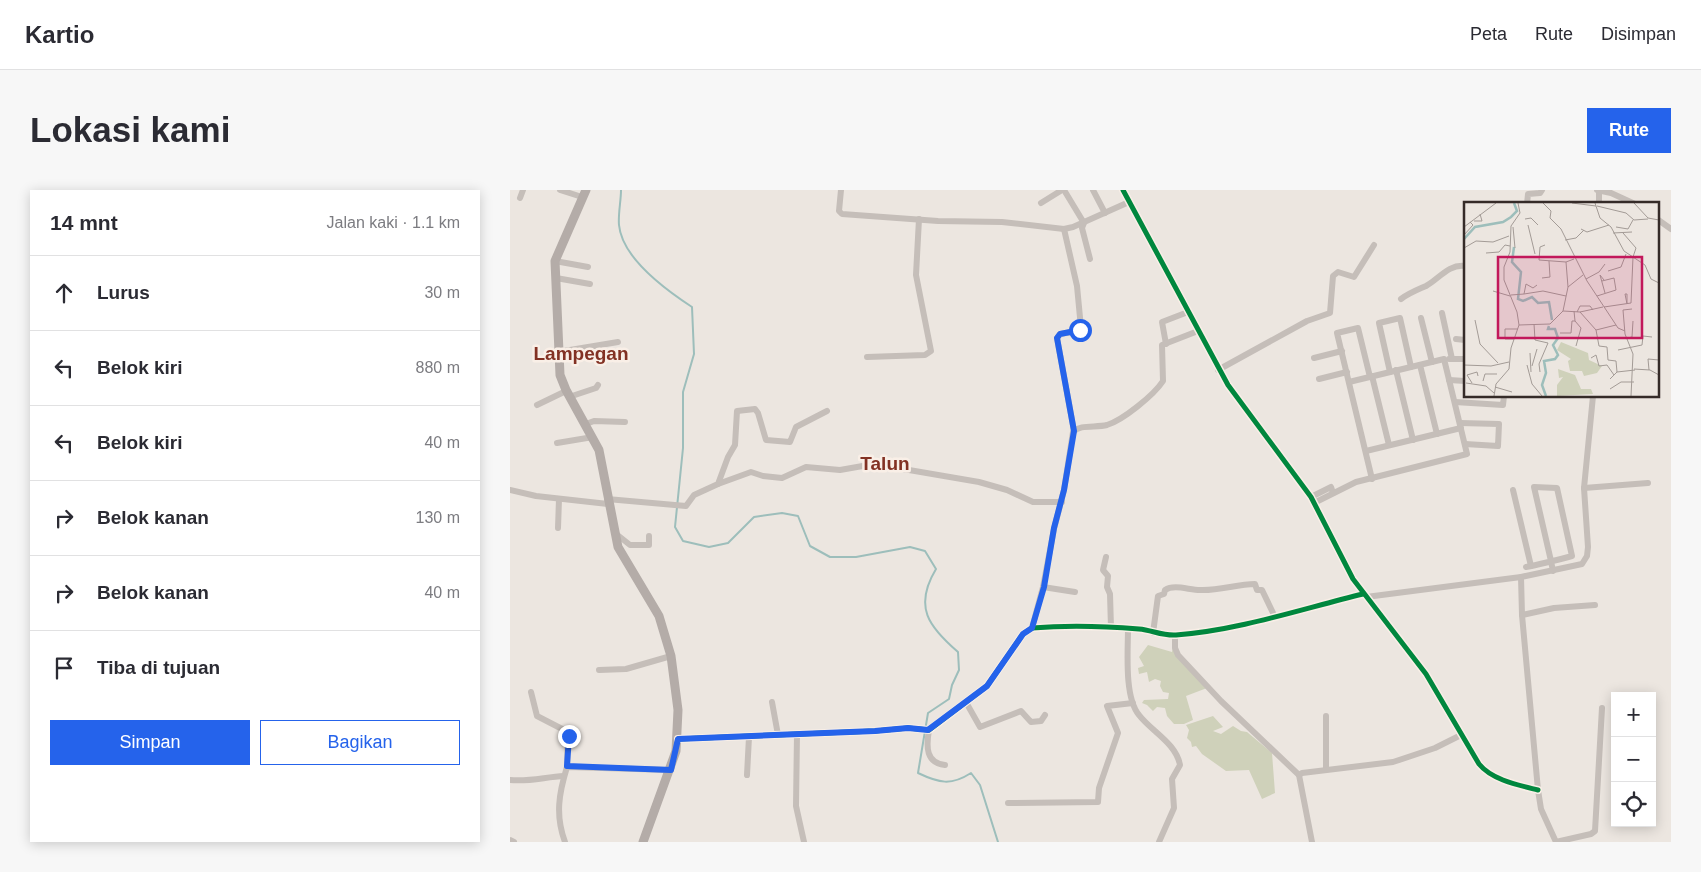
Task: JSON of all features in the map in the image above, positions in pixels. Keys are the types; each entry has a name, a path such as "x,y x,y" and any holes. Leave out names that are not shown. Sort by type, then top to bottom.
{"main road":[{"path":"584,193 555,261 560,375 600,454 607,501 620,552 659,616 671,656 678,710 678,739 671,770 643,842"}],"street":[{"path":"520,198 523,190"},
{"path":"560,190 584,193"},
{"path":"841,190 839,211 841,214 1002,222 1064,229 1084,223 1128,202"},
{"path":"1041,203 1063,190 1084,223"},
{"path":"1093,190 1105,213"},
{"path":"1122,190 1218,370 1244,409 1312,500 1341,559 1364,595 1426,674 1484,770 1517,785 1538,790"},
{"path":"1527,202 1528,194 1540,193 1542,190"},
{"path":"1601,190 1630,202"},
{"path":"867,357 925,355 931,351 916,275 919,219"},
{"path":"1658,220 1671,229"},
{"path":"1084,223 1082,228 1090,259"},
{"path":"1032,628 1044,587 1054,528 1062,502 1074,431 1057,338 1060,334 1079,331 1081,328 1077,286 1064,229"},
{"path":"1218,370 1307,321 1330,313 1336,273 1354,277 1374,245"},
{"path":"555,261 588,267"},
{"path":"1401,299 1409,292 1428,285 1442,273 1464,266"},
{"path":"556,278 590,284"},
{"path":"1166,344 1162,322 1188,312"},
{"path":"1442,313 1452,359"},
{"path":"1412,367 1400,318 1379,323 1413,440"},
{"path":"1421,318 1432,362"},
{"path":"1372,479 1337,333 1358,328 1389,445"},
{"path":"1074,431 1111,423 1153,391 1163,380 1162,345 1198,331"},
{"path":"1456,339 1464,340"},
{"path":"558,352 618,342"},
{"path":"1314,358 1342,352"},
{"path":"1312,500 1330,488 1333,493 1356,482 1467,455 1444,359"},
{"path":"1349,382 1444,359 1464,360"},
{"path":"1420,365 1437,434"},
{"path":"1320,379 1347,372"},
{"path":"1449,380 1464,381"},
{"path":"537,405 568,394 596,388 598,385"},
{"path":"1455,402 1503,405 1504,398"},
{"path":"678,739 908,728 928,730 966,704 991,682 1023,634 1032,628 1128,628 1175,635 1275,617 1364,595 1521,577 1582,564 1587,556 1584,488 1593,398"},
{"path":"718,484 736,444 736,411 755,409 766,440 790,442 796,428 827,411"},
{"path":"586,424 596,421 626,422"},
{"path":"1366,451 1437,434 1460,425 1499,424 1498,446 1465,444"},
{"path":"557,443 592,437"},
{"path":"510,490 560,499 635,500 680,506 686,505 699,492 748,472 782,478 806,467 840,470 874,464 979,482 1007,490 1033,502 1062,502"},
{"path":"1584,488 1648,483"},
{"path":"1513,490 1528,567 1551,562 1572,556 1557,488 1534,487 1551,562 1553,571"},
{"path":"558,528 560,499"},
{"path":"614,532 630,545 649,545 649,536"},
{"path":"1106,557 1103,570 1108,576 1106,586 1110,594 1110,628"},
{"path":"1521,577 1522,615 1538,790 1541,809 1556,842 1592,834 1596,831 1602,708"},
{"path":"1152,633 1158,596 1164,594 1165,590 1170,587 1200,590 1229,589 1256,584 1258,590 1262,590 1275,617"},
{"path":"1044,587 1075,592"},
{"path":"1522,615 1570,606 1595,605"},
{"path":"1128,628 1128,670 1133,703 1138,714 1179,758 1180,765 1172,779 1174,808 1159,842"},
{"path":"1175,635 1178,655 1221,701 1299,775 1312,842"},
{"path":"599,670 626,669 671,656"},
{"path":"531,692 537,716 568,732 567,766 558,806 561,830 565,842"},
{"path":"772,702 778,735"},
{"path":"1008,804 1098,802 1099,788 1119,732 1107,706 1133,703"},
{"path":"966,704 980,727 1021,711 1031,722 1041,721 1045,715"},
{"path":"1326,716 1326,769"},
{"path":"928,730 927,746 930,759 935,763 945,765"},
{"path":"797,734 796,806 804,842"},
{"path":"1299,775 1326,769 1393,762 1435,748 1461,734"},
{"path":"747,774 749,737"},
{"path":"567,766 671,770"},
{"path":"510,780 527,782 539,778 564,776"},
{"path":"510,840 514,842"}],"green space":[{"path":"1148,645 1172,652 1173,647 1207,688 1186,696 1193,720 1184,724 1174,724 1167,716 1165,708 1157,707 1153,711 1142,703 1144,700 1168,699 1169,693 1163,692 1160,686 1161,681 1155,679 1149,682 1147,672 1139,674 1138,668 1144,666 1139,657"},
{"path":"1213,716 1223,727 1213,731 1221,734 1233,726 1247,732 1272,753 1275,793 1262,799 1249,770 1226,771 1202,754 1196,746 1192,747 1191,742 1187,738 1189,730 1186,725"}],"waterway":[{"path":"621,190 619,225 628,249 658,282 692,307 694,354 683,392 683,448 675,527 683,541 709,547 728,543 754,517 782,513 798,516 810,546 830,557 856,557 910,547 925,551 936,569 929,582 925,605 932,625 958,652 959,670 952,685 949,699 928,713 918,773 945,782 957,780 971,773 980,785 998,842"}],"cycle path":[{"path":"1123,190 1228,385 1311,497 1353,579 1426,674 1479,764 1484,770 1498,778 1538,790"},
{"path":"678,739 908,728 929,730 987,686 1023,634 1032,628 1112,627 1176,635 1247,624 1363,594"}],"district":[{"name":"Lampegan","path":"581,353"},
{"name":"Talun","path":"885,463"}],"route":[{"path":"569,736 567,766 671,770 678,739 908,728 928,730 976,696 991,682 1023,634 1032,628 1044,587 1074,431 1057,338 1060,334 1080,330"}]}
